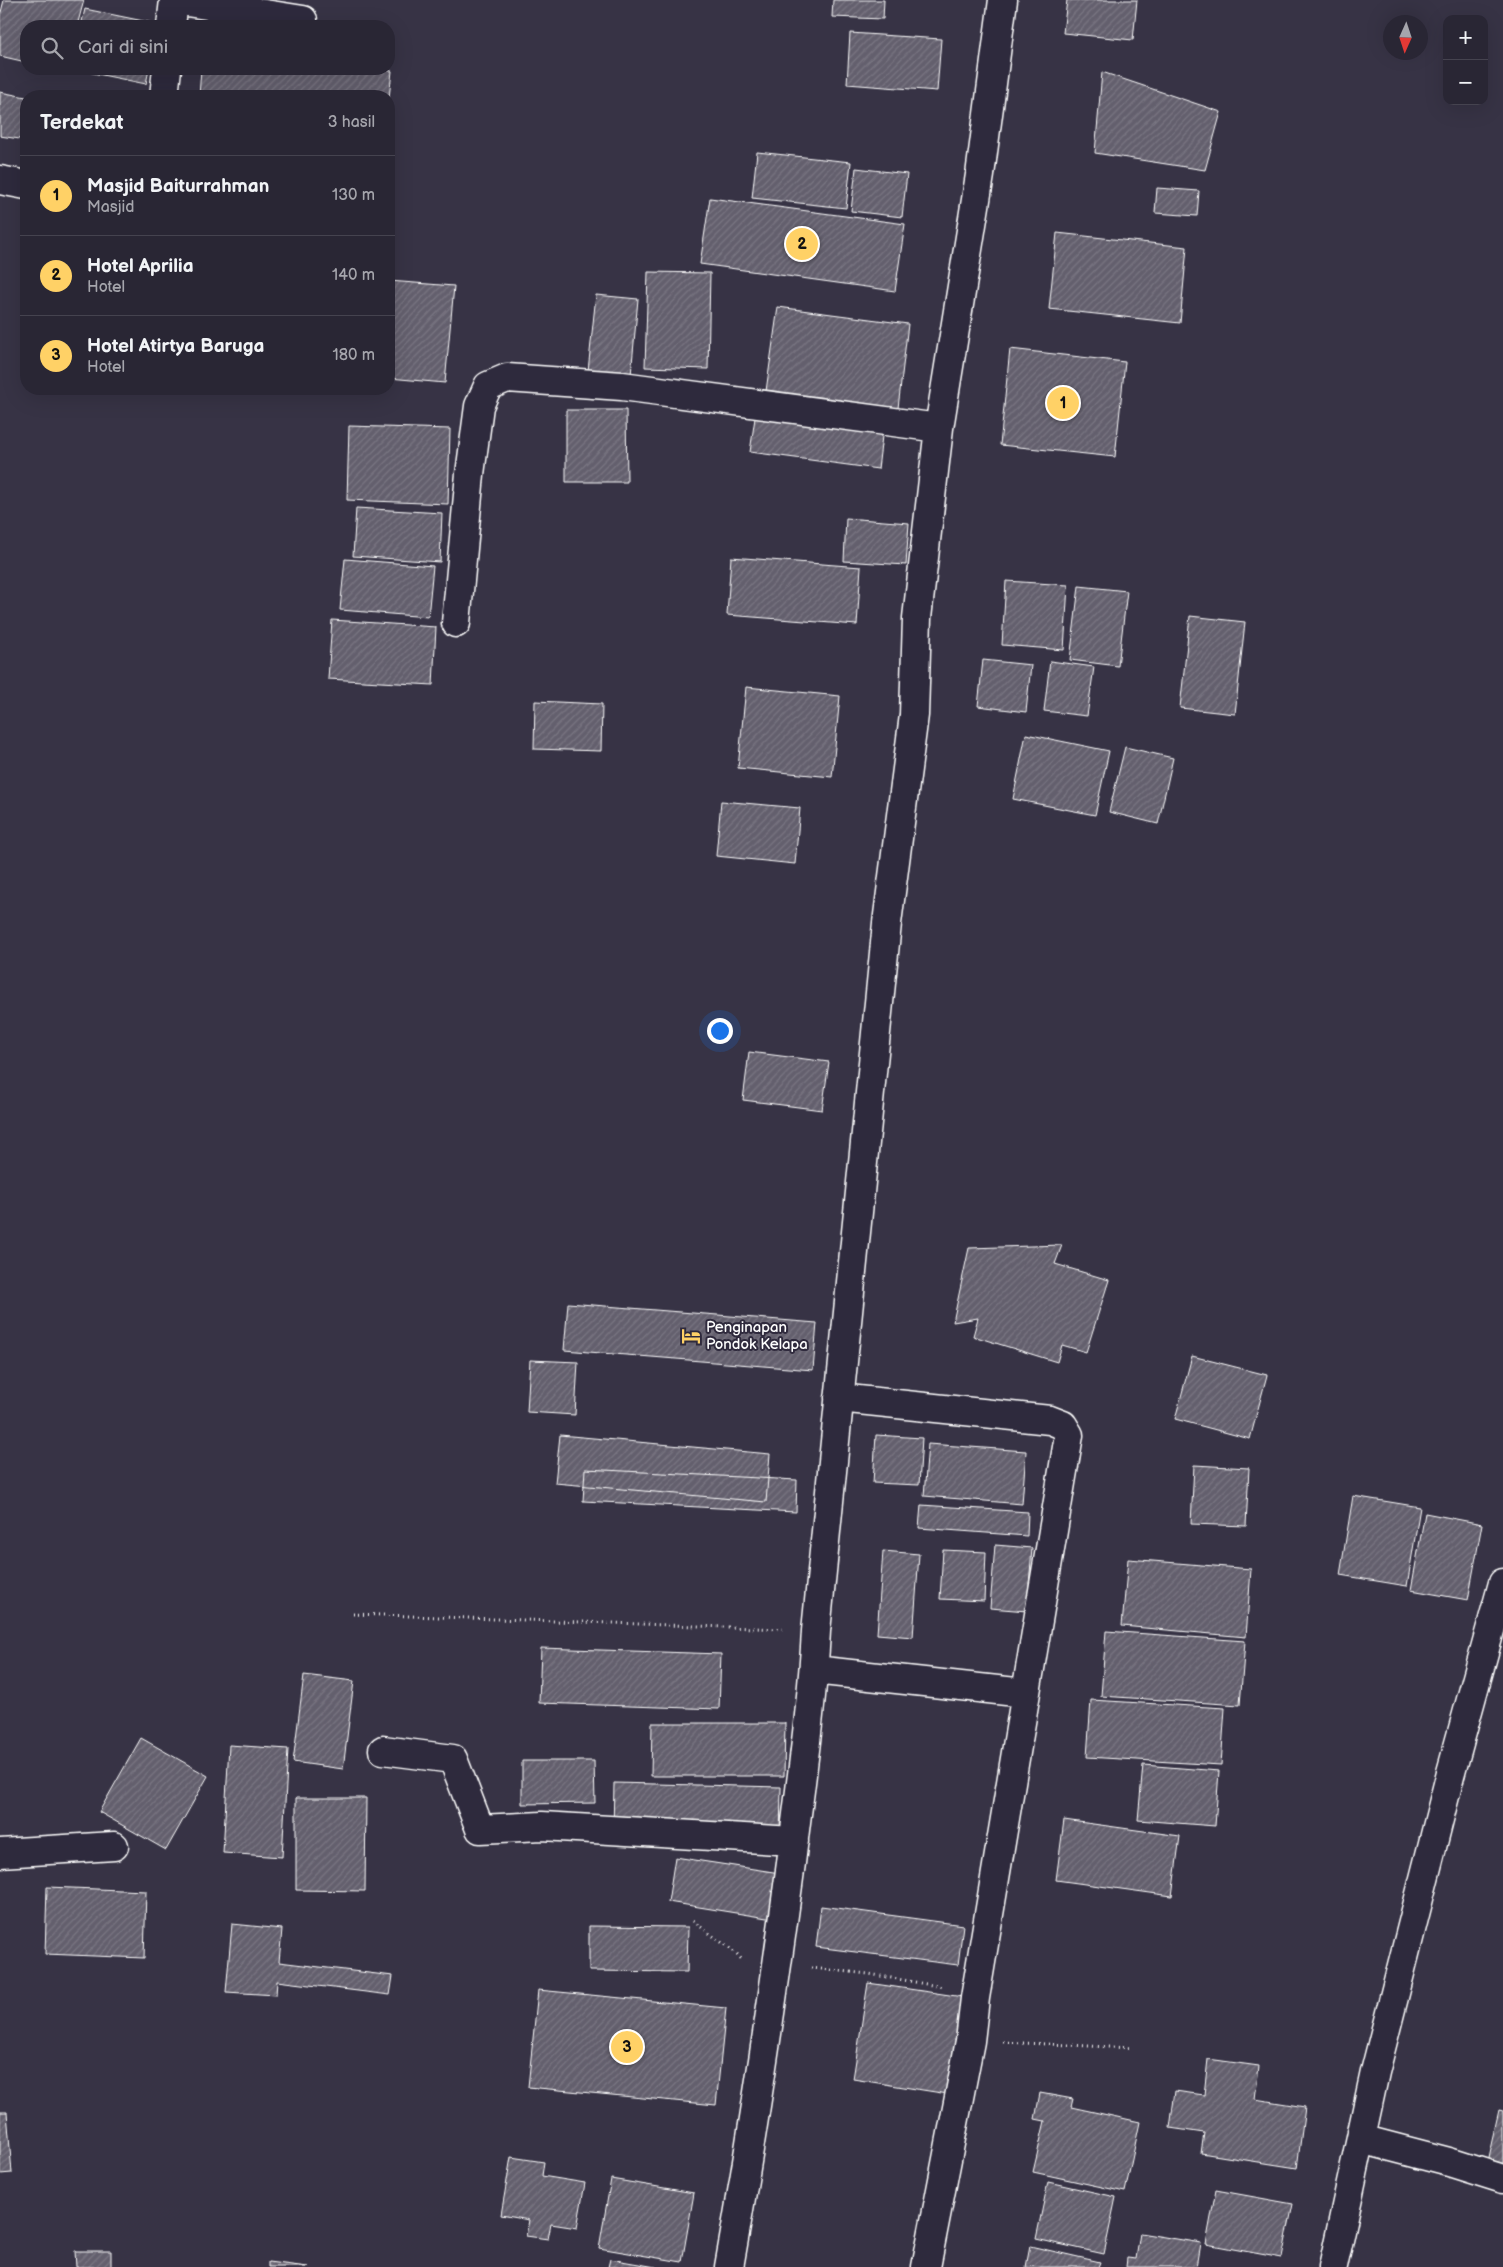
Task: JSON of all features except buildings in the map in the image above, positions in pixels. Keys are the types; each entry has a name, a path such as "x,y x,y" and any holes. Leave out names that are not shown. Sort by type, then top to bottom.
{"street":[{"path":"171,20 173,0 303,20"},
{"path":"728,2267 774,1995 794,1841 814,1670 816,1630 887,923 914,715 917,618 939,428 980,176 1003,0"},
{"path":"165,90 166,75"},
{"path":"0,180 20,184"},
{"path":"456,623 470,474 479,406 488,386 507,378 622,386 939,428"},
{"path":"839,1398 1050,1420 1063,1425 1069,1435 1007,1816 975,1998 970,2041 926,2267"},
{"path":"1333,2267 1375,2072 1433,1843 1503,1583"},
{"path":"814,1670 1026,1693"},
{"path":"383,1750 453,1759 480,1829 542,1826 794,1841"},
{"path":"0,1853 114,1846"},
{"path":"1361,2139 1449,2162 1503,2179"}],"path":[{"path":"353,1614 816,1630"},
{"path":"693,1921 736,1953 774,1995"},
{"path":"778,1966 842,1971 940,1986 975,1998"},
{"path":"970,2041 1132,2048"}],"place":[{"name":"Hotel Aprilia","path":"802,244"},
{"name":"Masjid Baiturrahman","path":"1063,403"},
{"name":"Penginapan Pondok Kelapa","path":"691,1336"},
{"name":"Hotel Atirtya Baruga","path":"627,2047"}]}
